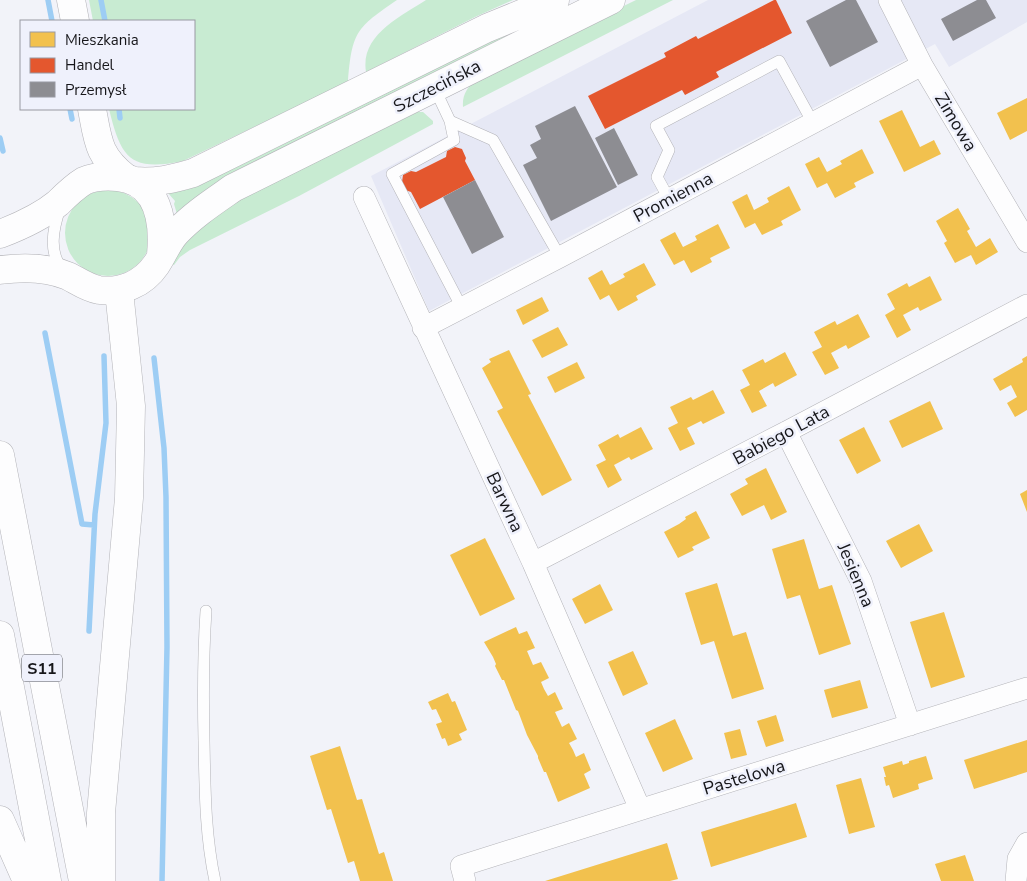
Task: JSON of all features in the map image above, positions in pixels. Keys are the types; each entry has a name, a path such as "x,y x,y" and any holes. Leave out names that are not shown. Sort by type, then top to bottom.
{"main road":[{"path":"71,0 75,20"},
{"name":"Szczecińska","path":"130,179 151,182 165,181 193,174 487,28 555,0"},
{"name":"Szczecińska","path":"161,255 174,235 198,212 233,188 611,0"},
{"path":"0,270 32,268 69,277 97,290 119,291 142,280 156,265 161,255 162,232 158,211 149,192 115,170 100,150 92,110"},
{"path":"0,234 32,220 49,210 74,188 94,178 105,176 130,179"},
{"path":"101,881 101,813 129,498 131,406 119,291"},
{"name":"S11","path":"0,455 83,881"},
{"name":"S11","path":"0,635 48,881"},
{"path":"0,820 27,881"}],"street":[{"name":"Zimowa","path":"889,0 922,65 1027,242"},
{"name":"Promienna","path":"423,328 922,65"},
{"name":"Barwna","path":"364,197 533,563 640,809"},
{"name":"Babiego Lata","path":"533,563 1027,305"},
{"name":"Jesienna","path":"786,432 861,581 910,725"},
{"name":"Pastelowa","path":"463,874 640,809 1027,688"},
{"path":"1016,881 1018,859 1027,843"}],"lane":[{"path":"669,199 657,177 669,150 656,126 779,61 813,123"},
{"path":"434,88 450,121 454,140 392,174 462,308"},
{"path":"450,121 493,140 560,257"},
{"path":"66,195 55,224 53,242 58,266 69,277"},
{"path":"206,611 202,656 205,798 209,854 215,881"}],"shaded area":[{"path":"708,0 1027,0 1027,22 949,67 935,44 429,311 371,176"}],"green space":[{"path":"89,0 397,0 365,25 354,41 348,82 183,161 165,164 139,162 131,158 118,139 109,110 195,110 195,20 93,20"},
{"path":"426,0 513,0 366,72 366,59 375,37 394,20"},
{"path":"636,0 673,0 463,107 463,98 466,91 477,78"},
{"path":"554,17 177,214 175,201 168,193 503,35"},
{"path":"414,112 423,112 433,121 433,124 299,196 190,250 180,257 174,265 171,264 177,250 218,211"},
{"path":"100,190 116,190 125,193 139,202 148,216 151,233 148,250 139,264 125,273 116,276 100,276 84,269 72,257 65,241 65,225 72,209 84,197"}],"building: Mieszkania":[{"path":"1027,98 1027,131 1010,140 997,113"},
{"path":"902,110 920,147 934,140 941,154 904,172 879,121"},
{"path":"862,149 874,173 854,183 856,187 835,198 827,183 817,188 805,164 819,157 827,172 842,164 840,161"},
{"path":"789,186 801,210 781,221 783,225 762,235 755,223 745,228 732,202 747,194 754,210 769,202 767,198"},
{"path":"958,208 970,229 967,231 976,247 990,238 998,252 976,265 971,255 955,263 944,243 947,241 936,221"},
{"path":"718,224 730,248 710,258 712,262 691,273 684,260 674,265 660,240 675,232 683,247 697,240 695,236"},
{"path":"644,263 656,285 636,296 638,300 618,311 609,295 600,300 588,278 602,270 610,285 625,277 623,274"},
{"path":"930,276 942,300 920,311 918,307 903,315 911,330 897,338 885,315 895,309 887,294 907,283 909,287"},
{"path":"542,297 549,311 523,325 516,310"},
{"path":"858,314 870,337 848,349 846,345 831,353 839,368 825,375 812,352 822,347 814,332 835,321 837,325"},
{"path":"558,327 568,345 542,358 532,340"},
{"path":"509,350 531,394 528,395 572,480 542,496 497,411 503,408 482,368 491,362 489,359"},
{"path":"785,352 797,375 775,387 773,383 759,391 767,406 752,413 740,390 750,385 742,370 763,359 765,363"},
{"path":"1027,356 1027,410 1015,417 1007,403 1017,397 1011,385 1000,391 993,379 1023,362 1022,359"},
{"path":"577,362 585,378 555,393 547,377"},
{"path":"713,390 725,413 703,424 701,421 687,428 695,444 680,451 668,428 678,423 670,407 691,397 693,400"},
{"path":"930,401 943,429 902,448 889,421"},
{"path":"641,427 653,449 631,460 629,457 614,465 622,480 608,488 596,465 606,460 598,445 618,434 620,438"},
{"path":"864,427 881,461 857,474 839,440"},
{"path":"766,468 787,512 771,520 764,505 742,516 730,494 748,484 745,479"},
{"path":"1027,490 1027,512 1020,494"},
{"path":"696,511 710,538 692,547 694,550 678,558 664,532 679,524 686,519 685,517"},
{"path":"919,524 933,551 901,568 886,541"},
{"path":"485,538 515,599 480,616 450,555"},
{"path":"804,539 819,589 832,585 851,644 819,655 800,595 787,599 772,549"},
{"path":"717,583 733,636 746,632 764,689 732,699 714,641 701,645 685,593"},
{"path":"600,584 613,610 585,624 572,599"},
{"path":"944,612 965,677 931,688 910,622"},
{"path":"516,627 519,634 527,631 535,648 527,651 533,665 541,662 549,678 541,682 544,689 548,696 555,692 563,709 555,712 562,727 569,723 577,739 569,743 576,757 584,753 591,770 584,774 590,788 558,802 504,680 502,680 493,657 484,642"},
{"path":"633,651 648,684 623,696 608,662"},
{"path":"860,680 868,708 832,718 824,690"},
{"path":"448,693 452,702 455,701 467,730 459,734 462,740 448,746 445,738 442,739 436,724 442,722 436,709 432,710 428,702"},
{"path":"776,715 784,741 766,747 757,721"},
{"path":"675,719 693,759 663,772 645,733"},
{"path":"740,729 747,755 731,759 724,733"},
{"path":"1027,740 1027,772 974,789 964,760"},
{"path":"340,746 357,800 362,799 379,854 384,852 393,881 360,881 354,861 348,863 331,809 327,810 310,756"},
{"path":"926,756 933,779 918,784 919,789 893,798 889,785 886,786 883,767 902,761 903,765 909,763 909,761"},
{"path":"861,778 875,827 849,834 836,785"},
{"path":"796,803 807,837 711,867 701,832"},
{"path":"667,843 678,879 670,881 545,881"},
{"path":"965,855 974,881 941,881 935,864"}],"building: Handel":[{"path":"776,0 792,33 716,72 719,77 685,95 682,90 605,129 588,96 666,57 664,53 696,36 698,39"},
{"path":"455,147 462,149 466,158 465,161 475,180 420,209 411,192 405,190 402,182 403,175 411,171 416,172 446,157 447,151"}],"building: Przemysł":[{"path":"846,0 856,0 878,42 830,67 806,21"},
{"path":"977,0 986,0 996,18 953,41 941,19"},
{"path":"575,106 617,187 551,221 523,165 537,158 530,145 541,139 535,126"},
{"path":"614,128 638,175 618,185 595,138"},
{"path":"475,180 504,237 472,254 443,197"}],"waterway":[{"path":"48,0 52,20"},
{"path":"101,0 105,20"},
{"path":"70,110 72,119"},
{"path":"119,110 120,118"},
{"path":"0,138 3,151"},
{"path":"45,333 82,524 94,525"},
{"path":"89,631 95,514 106,423 104,356"},
{"path":"154,358 164,448 166,497 167,647 162,881"}]}
